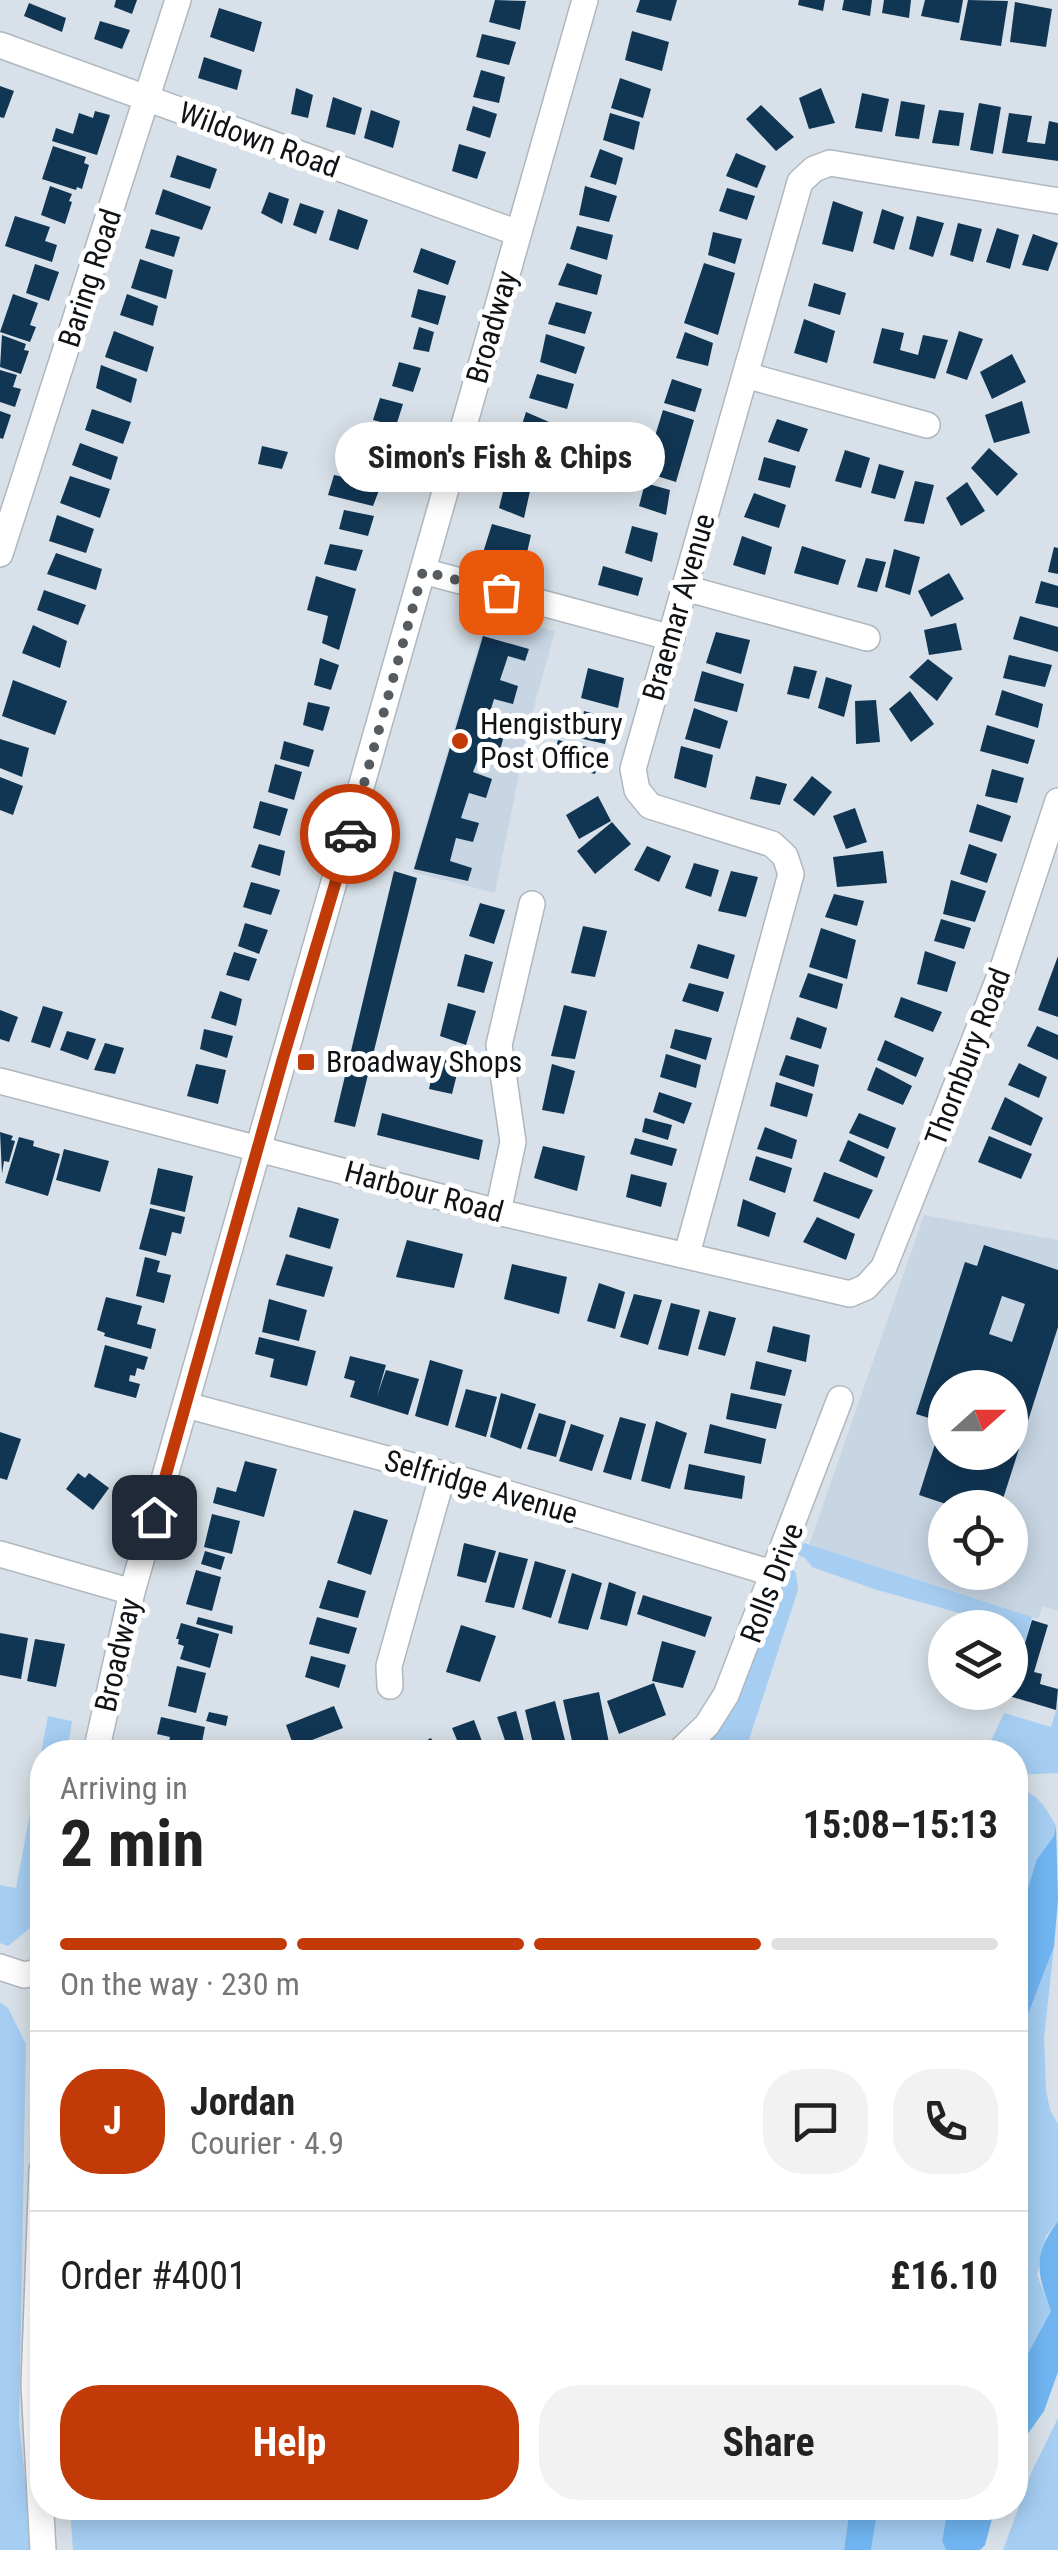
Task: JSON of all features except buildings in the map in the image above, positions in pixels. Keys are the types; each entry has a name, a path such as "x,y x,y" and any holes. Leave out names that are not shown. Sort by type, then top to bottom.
{"street":[{"name":"Baring Road","path":"0,554 178,0"},
{"name":"Broadway","path":"99,1740 132,1592 585,0"},
{"name":"Wildown Road","path":"0,45 518,233"},
{"name":"Braemar Avenue","path":"687,1254 791,874 785,856 772,844 650,806 637,790 633,769 800,182 814,169 830,163 1058,201"},
{"path":"744,376 927,425"},
{"path":"423,571 672,638"},
{"path":"685,588 867,638"},
{"name":"Thornbury Road","path":"850,1294 866,1287 884,1267 1002,971 1058,800"},
{"path":"498,1212 513,1142 499,1046 532,904"},
{"name":"Harbour Road","path":"0,1081 498,1212 850,1294"},
{"name":"Rolls Drive","path":"691,1740 726,1696 840,1399"},
{"name":"Selfridge Avenue","path":"186,1405 443,1474 775,1574"},
{"path":"390,1686 389,1666 443,1474"},
{"path":"0,1554 132,1592"},
{"path":"0,1967 30,1976"},
{"path":"41,2520 43,2550"}],"shaded area":[{"path":"494,613 555,631 529,725 495,893 412,872 487,615"},
{"path":"924,1215 1058,1240 1058,1611 1043,1606 1038,1619 1028,1616 1028,1610 1010,1610 948,1590 1028,1590 1028,1490 928,1490 928,1583 809,1545"},
{"path":"804,1543 928,1583 928,1590 949,1590 1010,1610 949,1610 812,1567 805,1558 791,1552"},
{"path":"788,1565 796,1573 798,1590 749,1740 701,1740"},
{"path":"1058,1704 1058,1773 1028,1774 1028,1740 992,1740 1004,1713 1051,1727"},
{"path":"48,1716 72,1721 69,1740 44,1740"},
{"path":"1028,1793 1040,1802 1056,1826 1054,1836 1037,1859 1028,1888"},
{"path":"30,1813 30,1928 8,1946 0,1943 0,1885 16,1888"},
{"path":"1056,1826 1058,1899 1054,1947 1028,2014 1028,1888 1037,1859 1054,1836"},
{"path":"1054,1947 1044,2038 1046,2090 1058,2124 1058,2221 1046,2236 1037,2275 1051,2311 1028,2355 1028,2014"},
{"path":"0,2002 8,2008 26,2044 19,2423 33,2550 0,2550"},
{"path":"1058,2221 1058,2372 1044,2411 1028,2434 1028,2354 1051,2311 1040,2275 1041,2255"},
{"path":"1058,2418 1058,2550 1003,2550 1014,2520 1028,2520 1028,2482"},
{"path":"71,2520 848,2520 844,2550 73,2550"},
{"path":"848,2520 876,2520 871,2550 844,2550"},
{"path":"876,2520 946,2520 942,2541 946,2550 871,2550"},
{"path":"946,2520 992,2520 980,2550 946,2550 942,2541"}],"way so far":[{"path":"350,834 423,571 501,592"}],"place":[{"name":"Simon's Fish & Chips","path":"501,592"},
{"name":"Hengistbury Post Office","path":"460,741"},
{"name":"Broadway Shops","path":"306,1062"}],"route":[{"path":"154,1517 350,834"}]}
